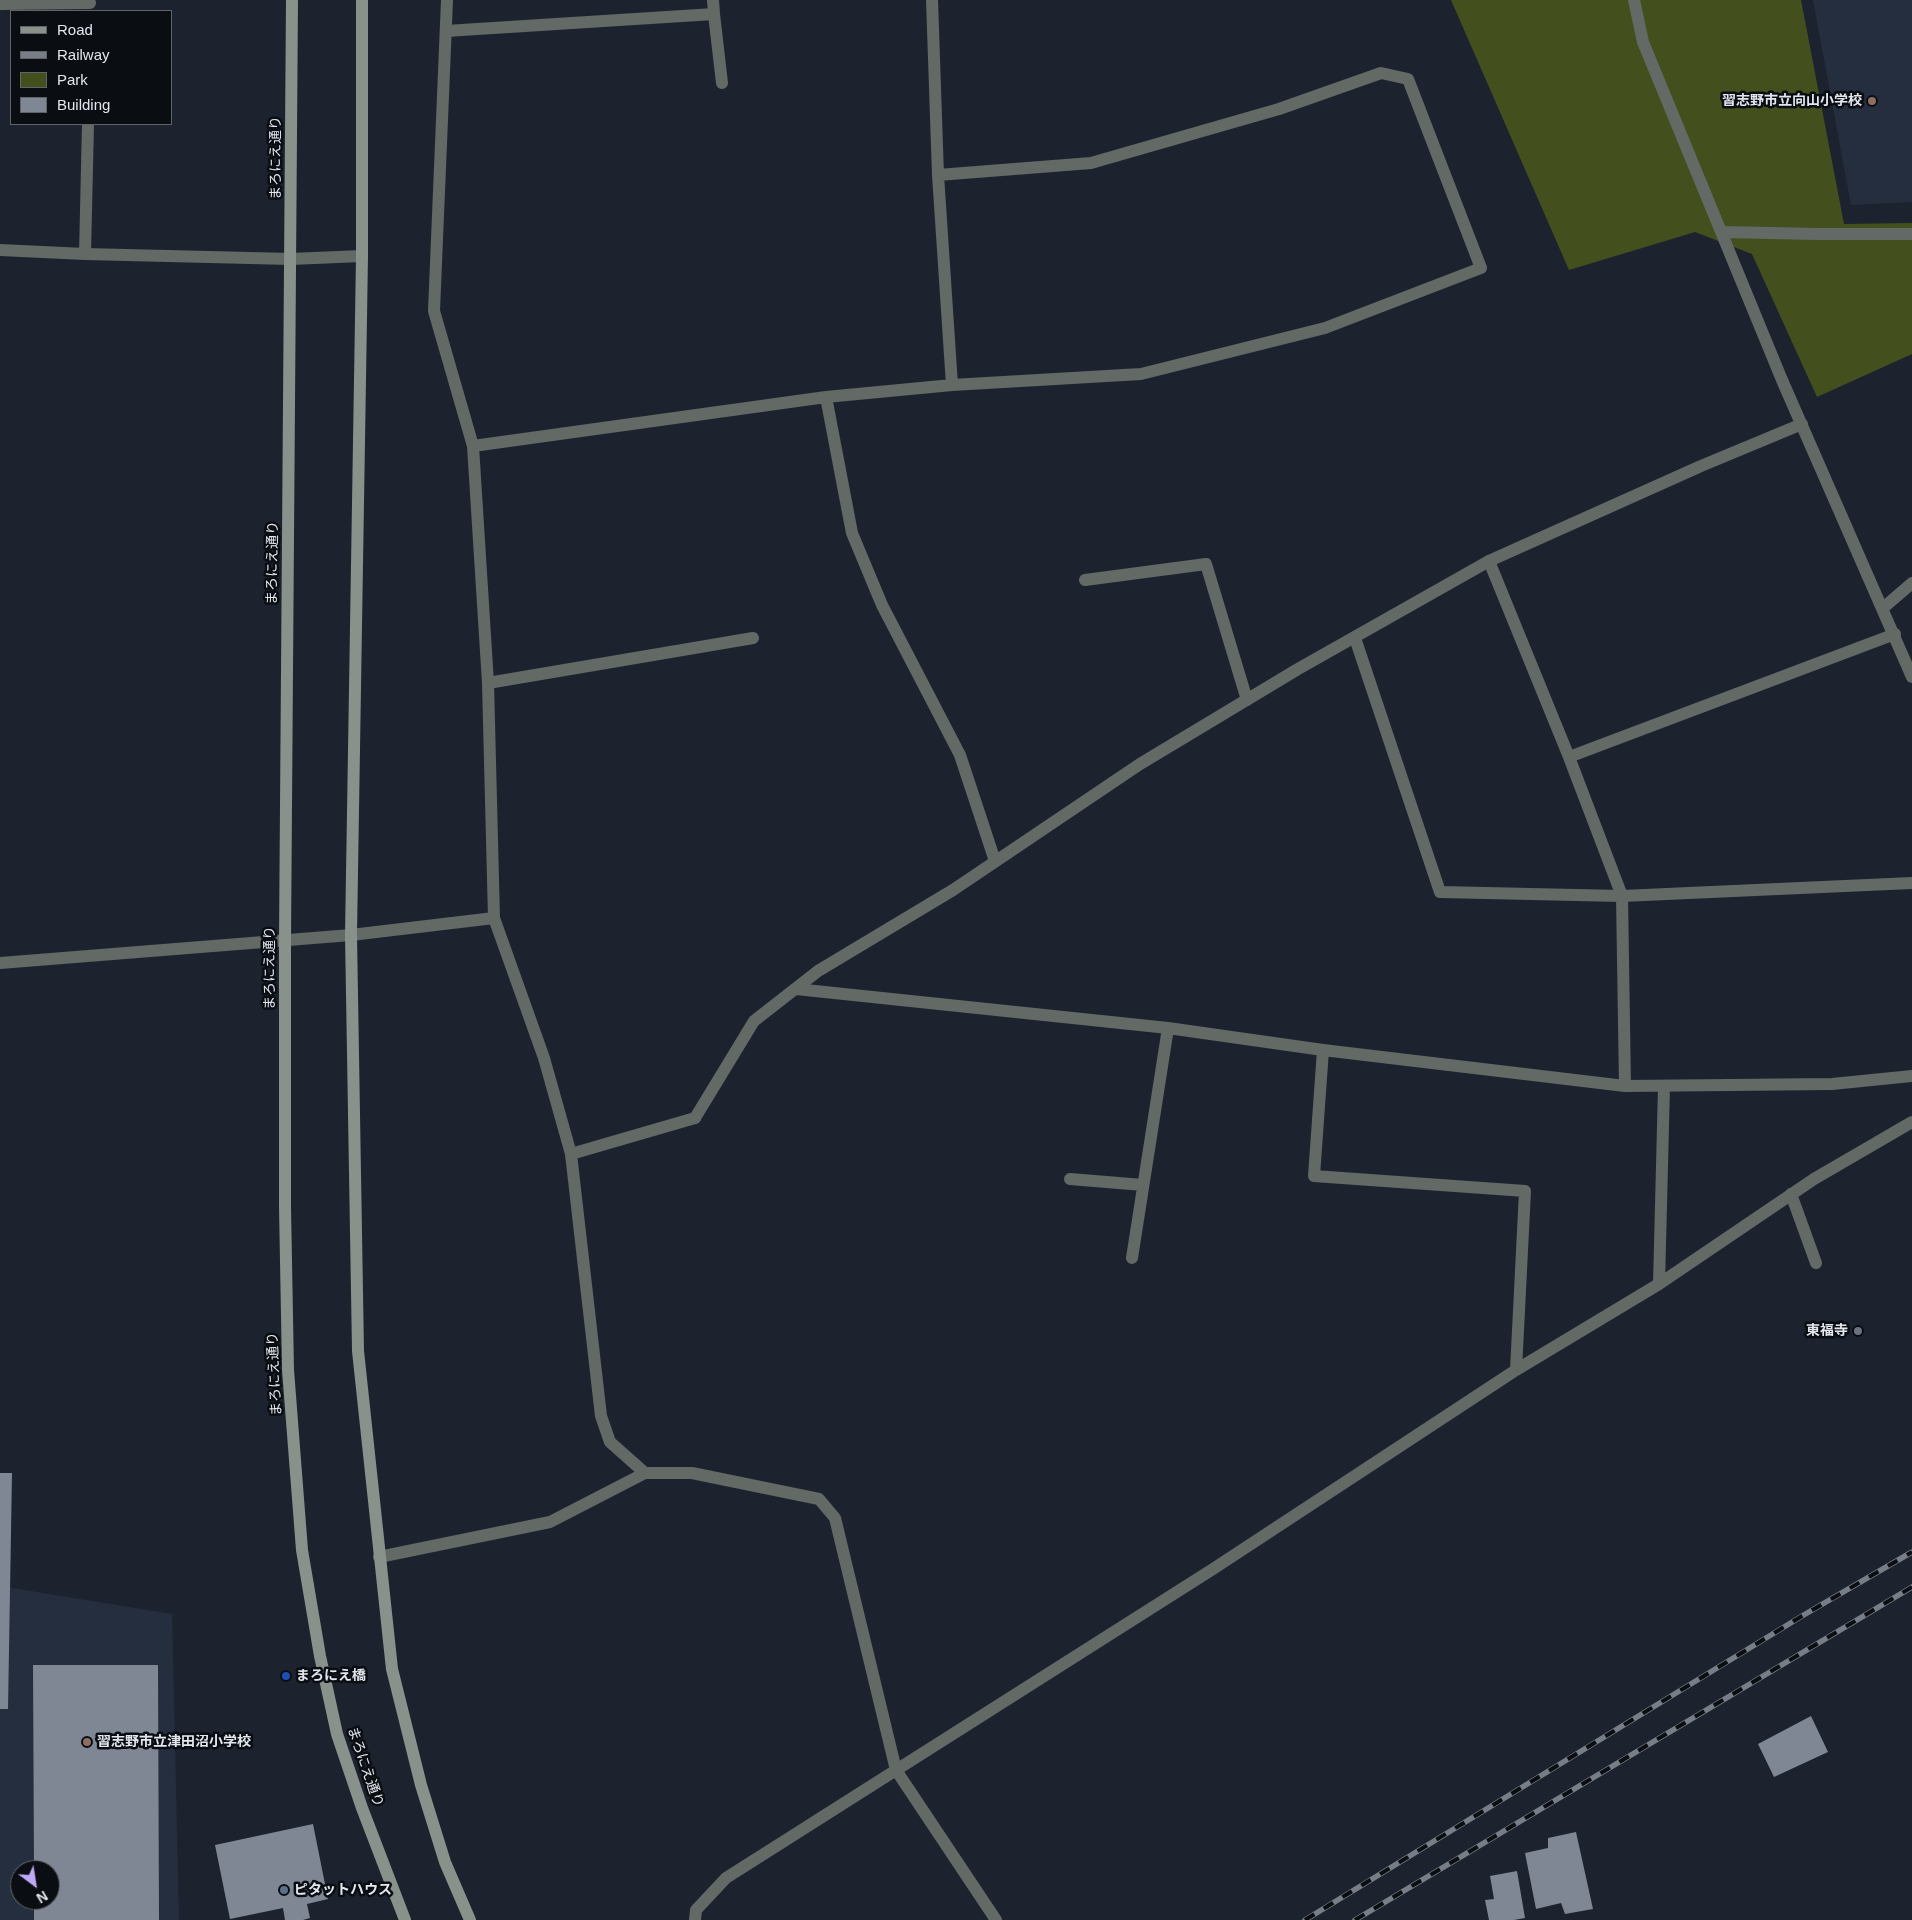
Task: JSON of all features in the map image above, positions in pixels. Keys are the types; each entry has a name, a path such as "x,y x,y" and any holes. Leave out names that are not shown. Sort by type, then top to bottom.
{"street":[{"name":"まろにえ通り","path":"292,0 285,939 285,1208 288,1370 302,1550 320,1656 337,1734 362,1808 405,1920"},
{"path":"362,0 362,256 351,935 358,1351 392,1669 421,1785 445,1862 470,1920"},
{"path":"447,0 434,311 474,446 488,683 494,918 544,1058 571,1154 601,1416 610,1442 645,1474"},
{"path":"713,0 722,83"},
{"path":"932,0 938,175 952,385"},
{"path":"1634,0 1644,42 1722,232 1802,424 1895,634 1912,677"},
{"path":"0,4 90,5"},
{"path":"446,30 714,14"},
{"path":"474,446 826,397 952,385 1141,374 1325,328 1481,268 1408,79 1381,73 1279,109 1091,163 938,175"},
{"path":"85,254 88,125"},
{"path":"1722,232 1912,234"},
{"path":"0,250 291,260 362,256"},
{"path":"826,397 852,533 882,605 960,755 995,861"},
{"path":"571,1154 695,1118 754,1021 818,972 953,890 1140,764 1247,700 1489,561 1692,470 1802,424"},
{"path":"1489,561 1569,757 1622,896 1625,1086"},
{"path":"1085,580 1206,564 1247,700"},
{"path":"1883,608 1912,583"},
{"path":"1569,757 1895,634"},
{"path":"488,683 753,638"},
{"path":"1355,638 1440,892 1622,896 1912,884"},
{"path":"0,963 351,935 494,918"},
{"path":"796,989 1168,1028 1323,1050 1625,1086 1832,1084 1912,1076"},
{"path":"1132,1258 1168,1028"},
{"path":"1323,1050 1314,1176 1525,1191 1516,1370"},
{"path":"1659,1284 1664,1087"},
{"path":"695,1920 696,1910 726,1878 1213,1569 1516,1370 1659,1284 1814,1179 1912,1122"},
{"path":"1070,1179 1143,1185"},
{"path":"1791,1194 1816,1263"},
{"path":"379,1557 550,1522 645,1474 692,1473 819,1499 834,1518 896,1770 996,1920"}],"shaded area":[{"name":"習志野市立向山小学校","path":"1813,0 1912,0 1912,202 1851,205"},
{"name":"習志野市立津田沼小学校","path":"0,1586 172,1614 179,1920 0,1920"}],"green space":[{"path":"1451,0 1801,0 1844,224 1912,223 1912,354 1817,397 1752,254 1695,232 1569,270"}],"building":[{"path":"0,1473 12,1473 8,1709 0,1709"},
{"path":"33,1665 158,1665 159,1920 34,1920 34,1910 60,1910 60,1860 34,1860"},
{"path":"1811,1716 1828,1752 1774,1777 1758,1744"},
{"path":"313,1824 328,1899 307,1904 310,1918 303,1920 285,1920 283,1908 230,1919 215,1845"},
{"path":"1576,1832 1593,1909 1565,1914 1561,1903 1536,1909 1525,1853 1548,1848 1548,1838"},
{"path":"1517,1871 1525,1918 1489,1920 1485,1900 1494,1899 1490,1876"}],"railway":[{"path":"1305,1920 1802,1616 1912,1552"},
{"path":"1355,1920 1912,1587"}],"place":[{"name":"習志野市立向山小学校","path":"1872,101"},
{"name":"東福寺","path":"1858,1331"},
{"name":"まろにえ橋","path":"286,1676"},
{"name":"習志野市立津田沼小学校","path":"87,1742"},
{"name":"ピタットハウス","path":"284,1890"}]}
